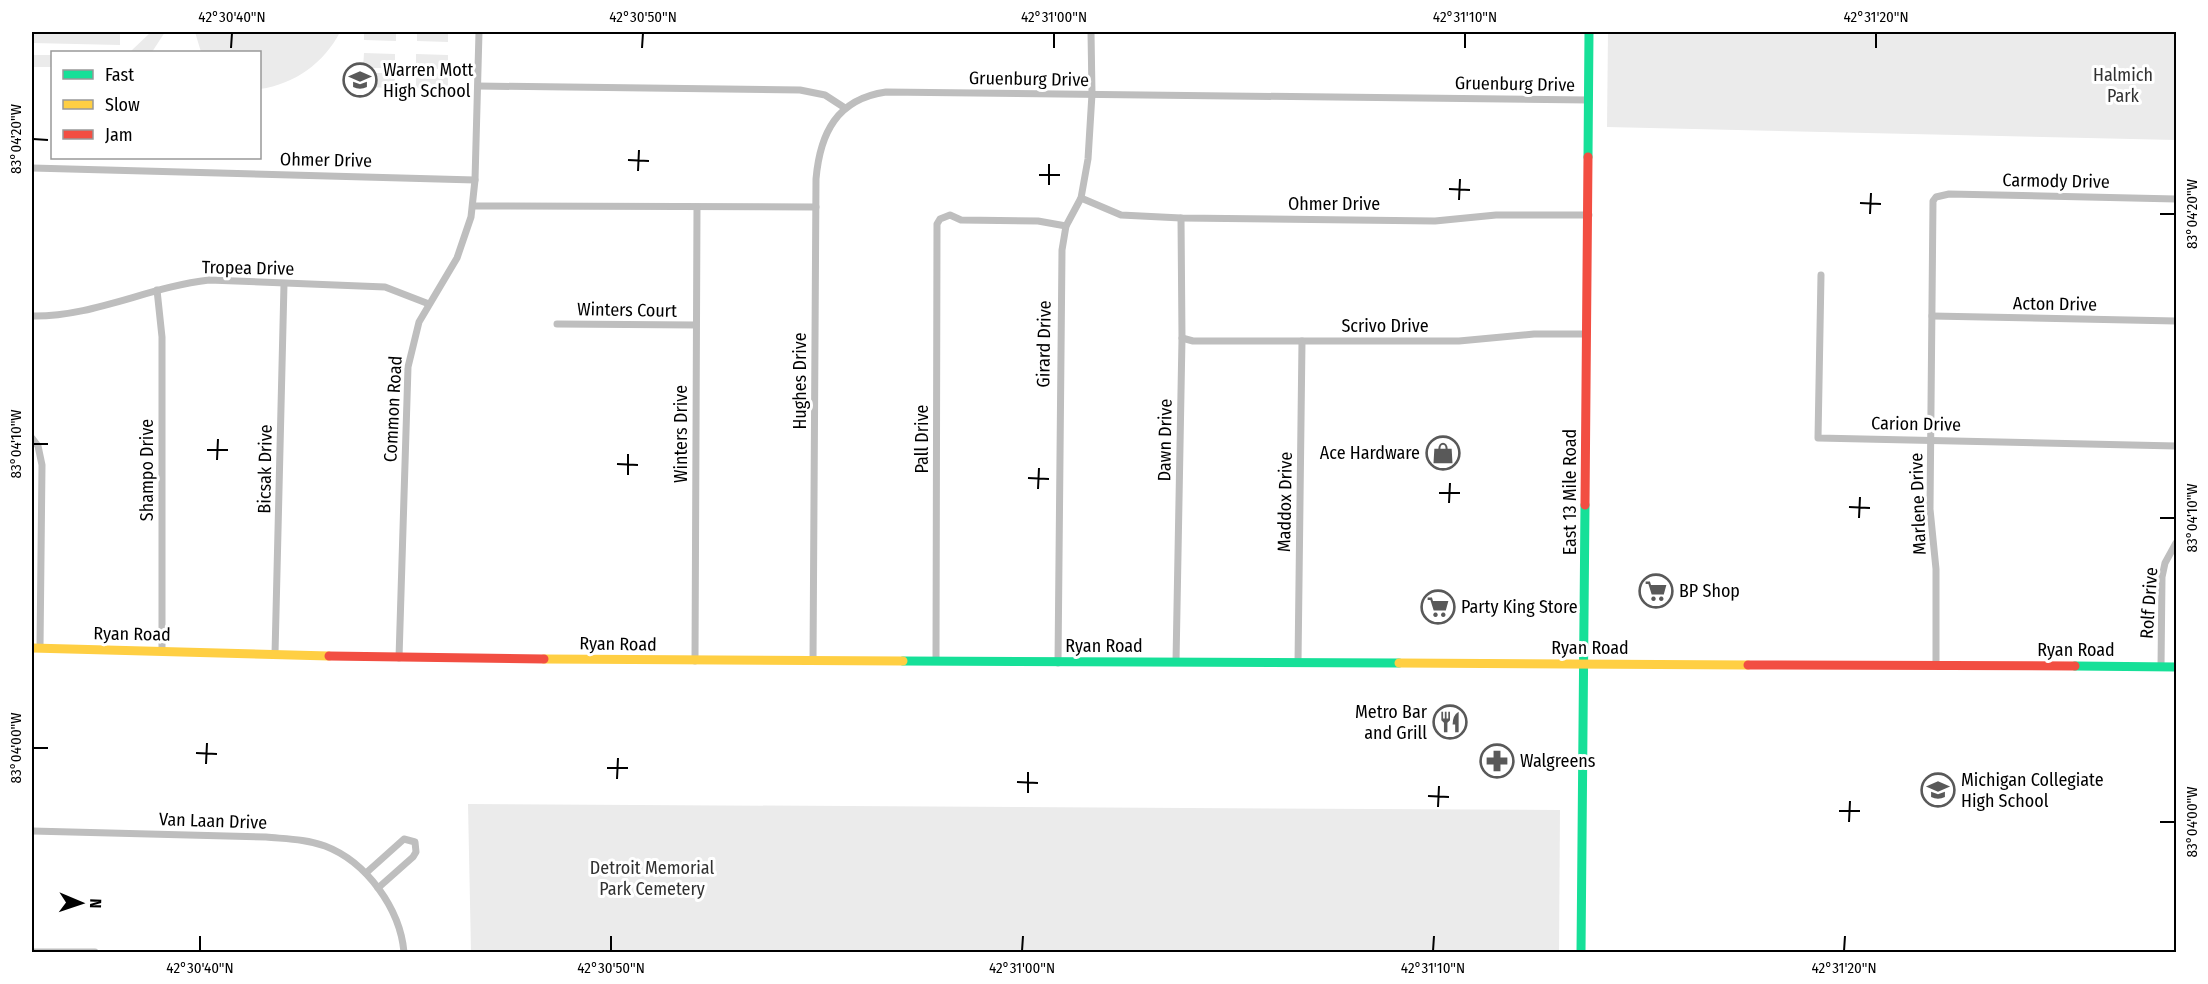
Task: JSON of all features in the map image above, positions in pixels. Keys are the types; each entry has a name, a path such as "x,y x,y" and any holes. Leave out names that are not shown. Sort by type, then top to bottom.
{"main road":[{"name":"East 13 Mile Road","path":"1581,952 1589,32"},
{"name":"Ryan Road","path":"36,648 399,658 695,661 2176,667"}],"street":[{"name":"Common Road","path":"399,658 408,367 418,322 457,258 473,206 479,32"},
{"name":"Girard Drive","path":"1058,663 1059,360 1062,250 1066,226 1081,198 1091,136 1091,32"},
{"path":"478,86 800,90 825,95 845,108"},
{"name":"Gruenburg Drive","path":"845,108 858,99 886,92 1589,100"},
{"name":"Hughes Drive","path":"813,662 818,157 823,138 845,108"},
{"name":"Ohmer Drive","path":"32,168 475,180"},
{"name":"Carmody Drive","path":"1936,197 1949,194 2176,199"},
{"name":"Marlene Drive","path":"1936,197 1932,210 1930,509 1936,569 1936,666"},
{"name":"Ohmer Drive","path":"1081,198 1121,214 1181,218 1435,221 1496,215 1589,214"},
{"path":"473,206 816,207"},
{"name":"Winters Drive","path":"695,661 697,207"},
{"name":"Pall Drive","path":"936,661 937,224 940,219 950,215 961,220 1038,221 1066,226"},
{"name":"Dawn Drive","path":"1176,662 1182,338 1181,218"},
{"name":"Carion Drive","path":"1821,275 1818,438 2176,446"},
{"name":"Tropea Drive","path":"32,316 71,315 157,290 209,280 385,288 429,304"},
{"name":"Bicsak Drive","path":"275,654 284,284"},
{"name":"Shampo Drive","path":"157,290 162,337 162,651"},
{"name":"Acton Drive","path":"1932,316 2176,321"},
{"name":"Winters Court","path":"557,324 696,325"},
{"name":"Scrivo Drive","path":"1182,338 1193,341 1459,341 1534,334 1587,334"},
{"name":"Maddox Drive","path":"1298,663 1302,341"},
{"path":"32,438 38,446 42,465 36,648"},
{"name":"Rolf Drive","path":"2161,667 2162,577 2165,563 2176,543"},
{"name":"Van Laan Drive","path":"32,831 294,839 328,847 366,873 378,888 391,907 399,928 404,952"},
{"path":"366,873 404,839 415,842 417,847 413,857 378,888"},
{"path":"32,952 95,952"}],"green space":[{"path":"32,32 120,32 120,45 32,43"},
{"path":"151,32 165,32 153,51 131,51"},
{"path":"195,32 340,32 326,53 307,70 285,82 261,89 261,51 201,51"},
{"path":"364,32 396,32 396,41 364,40"},
{"path":"417,32 448,32 448,42 417,41"},
{"name":"Halmich Park","path":"1608,32 2176,32 2176,140 1607,127"},
{"path":"364,53 395,54 395,68 363,68"},
{"path":"416,54 448,55 448,69 416,69"},
{"path":"32,55 51,55 51,67 32,67"},
{"path":"363,73 395,73 395,88 363,87"},
{"path":"416,73 448,74 448,88 416,88"},
{"name":"Detroit Memorial Park Cemetery","path":"468,804 1560,810 1559,952 471,952"}],"traffic: fast":[{"path":"1588,157 1589,32"},
{"path":"1581,952 1585,505"},
{"path":"903,661 1399,663"},
{"path":"2075,666 2176,667"}],"traffic: slow":[{"path":"32,648 329,656"},
{"path":"544,659 903,661"},
{"path":"1399,663 1748,665"}],"traffic: jam":[{"path":"1585,505 1588,157"},
{"path":"329,656 544,659"},
{"path":"1748,665 2075,666"}],"place":[{"name":"Warren Mott High School","path":"360,80"},
{"name":"Ace Hardware","path":"1443,453"},
{"name":"BP Shop","path":"1656,591"},
{"name":"Party King Store","path":"1438,607"},
{"name":"Metro Bar and Grill","path":"1450,722"},
{"name":"Walgreens","path":"1497,761"},
{"name":"Michigan Collegiate High School","path":"1938,790"}]}
